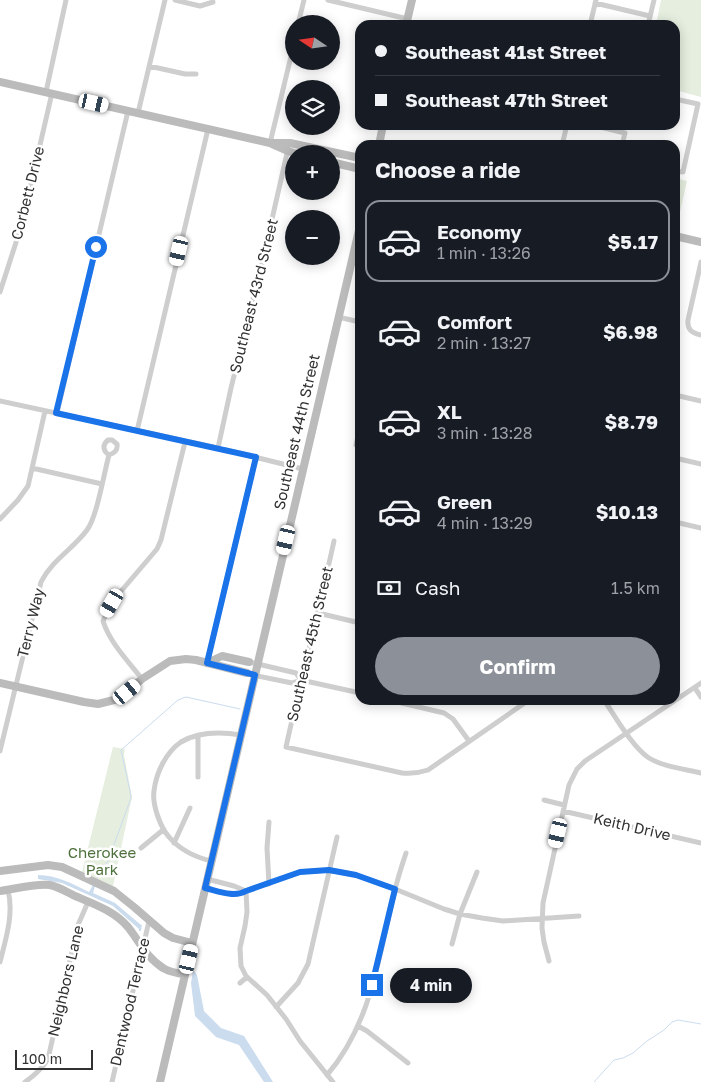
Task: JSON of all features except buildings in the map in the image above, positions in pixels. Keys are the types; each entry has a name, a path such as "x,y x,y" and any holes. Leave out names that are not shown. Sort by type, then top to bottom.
{"main road":[{"path":"407,20 412,0"},
{"path":"0,82 270,143 290,143 355,157"},
{"path":"270,143 285,150"},
{"path":"340,164 355,167"},
{"path":"680,237 701,242"},
{"name":"Southeast 44th Street","path":"160,1082 241,735 253,663 303,469 355,247"},
{"path":"207,663 222,656 253,663"},
{"path":"231,669 233,659"},
{"path":"0,683 98,704 118,699 142,679 170,661 196,660 251,674"},
{"path":"0,871 48,865 62,867 114,891 172,938 192,943"},
{"path":"4,890 49,885 61,889 117,917 163,968 185,975"}],"street":[{"name":"Corbett Drive","path":"0,292 21,227 66,0"},
{"path":"138,113 165,0"},
{"path":"175,0 200,6 212,2"},
{"path":"300,15 304,0"},
{"path":"328,0 400,20"},
{"path":"649,20 654,0"},
{"path":"591,20 596,2 650,16"},
{"path":"150,66 185,74 196,74"},
{"path":"270,143 288,70"},
{"path":"680,100 698,104 683,172 680,172"},
{"path":"56,413 128,111"},
{"path":"136,431 208,129"},
{"path":"615,130 625,133 623,140"},
{"name":"Southeast 43rd Street","path":"218,448 285,165"},
{"path":"701,262 687,326 691,332 701,335"},
{"path":"338,317 355,321"},
{"path":"680,396 701,401"},
{"path":"0,401 218,448 303,469"},
{"path":"0,519 28,486 45,411"},
{"path":"142,679 113,642 105,629 103,621 112,603 158,549 185,442"},
{"name":"Terry Way","path":"0,751 41,582 45,573 88,530 95,513 109,455"},
{"path":"207,663 256,457"},
{"path":"680,459 701,464"},
{"path":"32,468 102,484"},
{"path":"680,523 701,528"},
{"name":"Southeast 45th Street","path":"334,541 286,747 412,774 428,770 469,740"},
{"path":"318,613 355,621"},
{"path":"253,663 296,673 301,680"},
{"path":"251,674 292,683 301,680 355,693"},
{"path":"680,698 701,683"},
{"path":"695,688 701,697"},
{"path":"410,705 444,713 453,719 469,740 519,705"},
{"path":"607,705 638,749 650,758 667,765 701,773"},
{"path":"549,961 544,942 543,903 564,805 572,777 585,761 669,705"},
{"path":"212,861 196,857 174,843 163,830 156,810 154,792 158,774 170,753 182,741 215,733 241,735"},
{"path":"198,736 198,777"},
{"path":"544,800 564,805"},
{"path":"174,843 190,808"},
{"name":"Keith Drive","path":"563,811 701,843"},
{"path":"269,822 267,848 269,884"},
{"path":"141,848 163,830"},
{"path":"276,1007 298,983 308,964 337,837"},
{"path":"327,1075 350,1043 358,1026 376,971 395,889 406,853"},
{"path":"205,888 240,895 246,891 300,872 329,870 356,875 460,914 503,921 579,916"},
{"path":"452,944 460,914 477,872"},
{"path":"207,879 240,887 246,891"},
{"path":"0,962 10,919 11,900 4,890"},
{"path":"246,891 247,912 240,948 241,966 248,978 267,995 300,1041 333,1082"},
{"name":"Neighbors Lane","path":"26,1082 45,1065 48,1059 78,925 88,902"},
{"name":"Dentwood Terrace","path":"112,1082 149,921"},
{"path":"240,983 248,978"},
{"path":"358,1026 368,1031 408,1063"}],"green space":[{"path":"661,0 701,0 701,97 680,91 680,20 657,20"},
{"path":"680,179 687,181 680,212"},
{"name":"Cherokee Park","path":"113,747 125,749 124,755 132,797 113,886 82,872"}],"water":[{"path":"38,875 58,878 89,892 93,885 95,886 93,893 115,903 142,924 141,931 113,906 62,883 38,879"},
{"path":"193,971 197,975 204,1011 221,1028 244,1036 273,1082 264,1082 239,1045 216,1037 195,1016 191,983"}],"waterway":[{"path":"97,878 108,861 131,798 121,750 178,700 186,697 240,709"},
{"path":"594,1082 614,1060 633,1053 672,1022 678,1020 701,1024"}],"route":[{"path":"96,247 56,413 256,457 207,663 255,675 205,888 240,895 246,891 300,872 329,870 356,875 395,889 372,985"}]}
